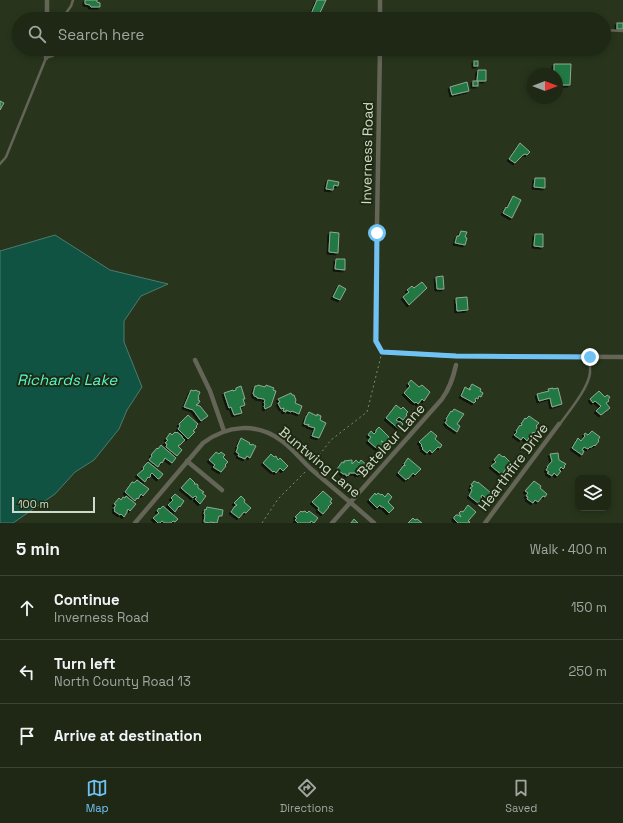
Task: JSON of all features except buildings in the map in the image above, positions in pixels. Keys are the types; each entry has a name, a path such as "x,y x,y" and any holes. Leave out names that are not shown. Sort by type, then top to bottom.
{"street":[{"path":"47,0 47,12"},
{"path":"380,0 380,12"},
{"name":"Inverness Road","path":"380,56 376,341 382,352"},
{"path":"382,352 456,356 623,357"},
{"path":"135,523 203,443 216,434 224,431 210,391 195,360"},
{"name":"Bateleur Lane","path":"332,523 442,399 451,385 456,365"},
{"name":"Hearthfire Drive","path":"485,523 559,424"},
{"name":"Buntwing Lane","path":"224,431 244,428 258,429 274,436 283,442 374,523"},
{"path":"187,461 222,490"}],"lane":[{"path":"67,12 73,0"},
{"path":"611,30 623,31"},
{"path":"0,164 6,157 46,58 54,56"},
{"path":"559,424 575,404 587,383 590,373 590,357"}],"path":[{"path":"262,523 278,499 310,467 331,440 367,412 382,352"}],"water":[{"name":"Richards Lake","path":"55,235 110,270 168,284 141,296 124,321 124,342 142,387 127,410 119,429 94,460 75,472 55,494 13,523 0,523 0,251"}],"route":[{"path":"377,233 376,341 382,352 456,356 590,357"}]}
